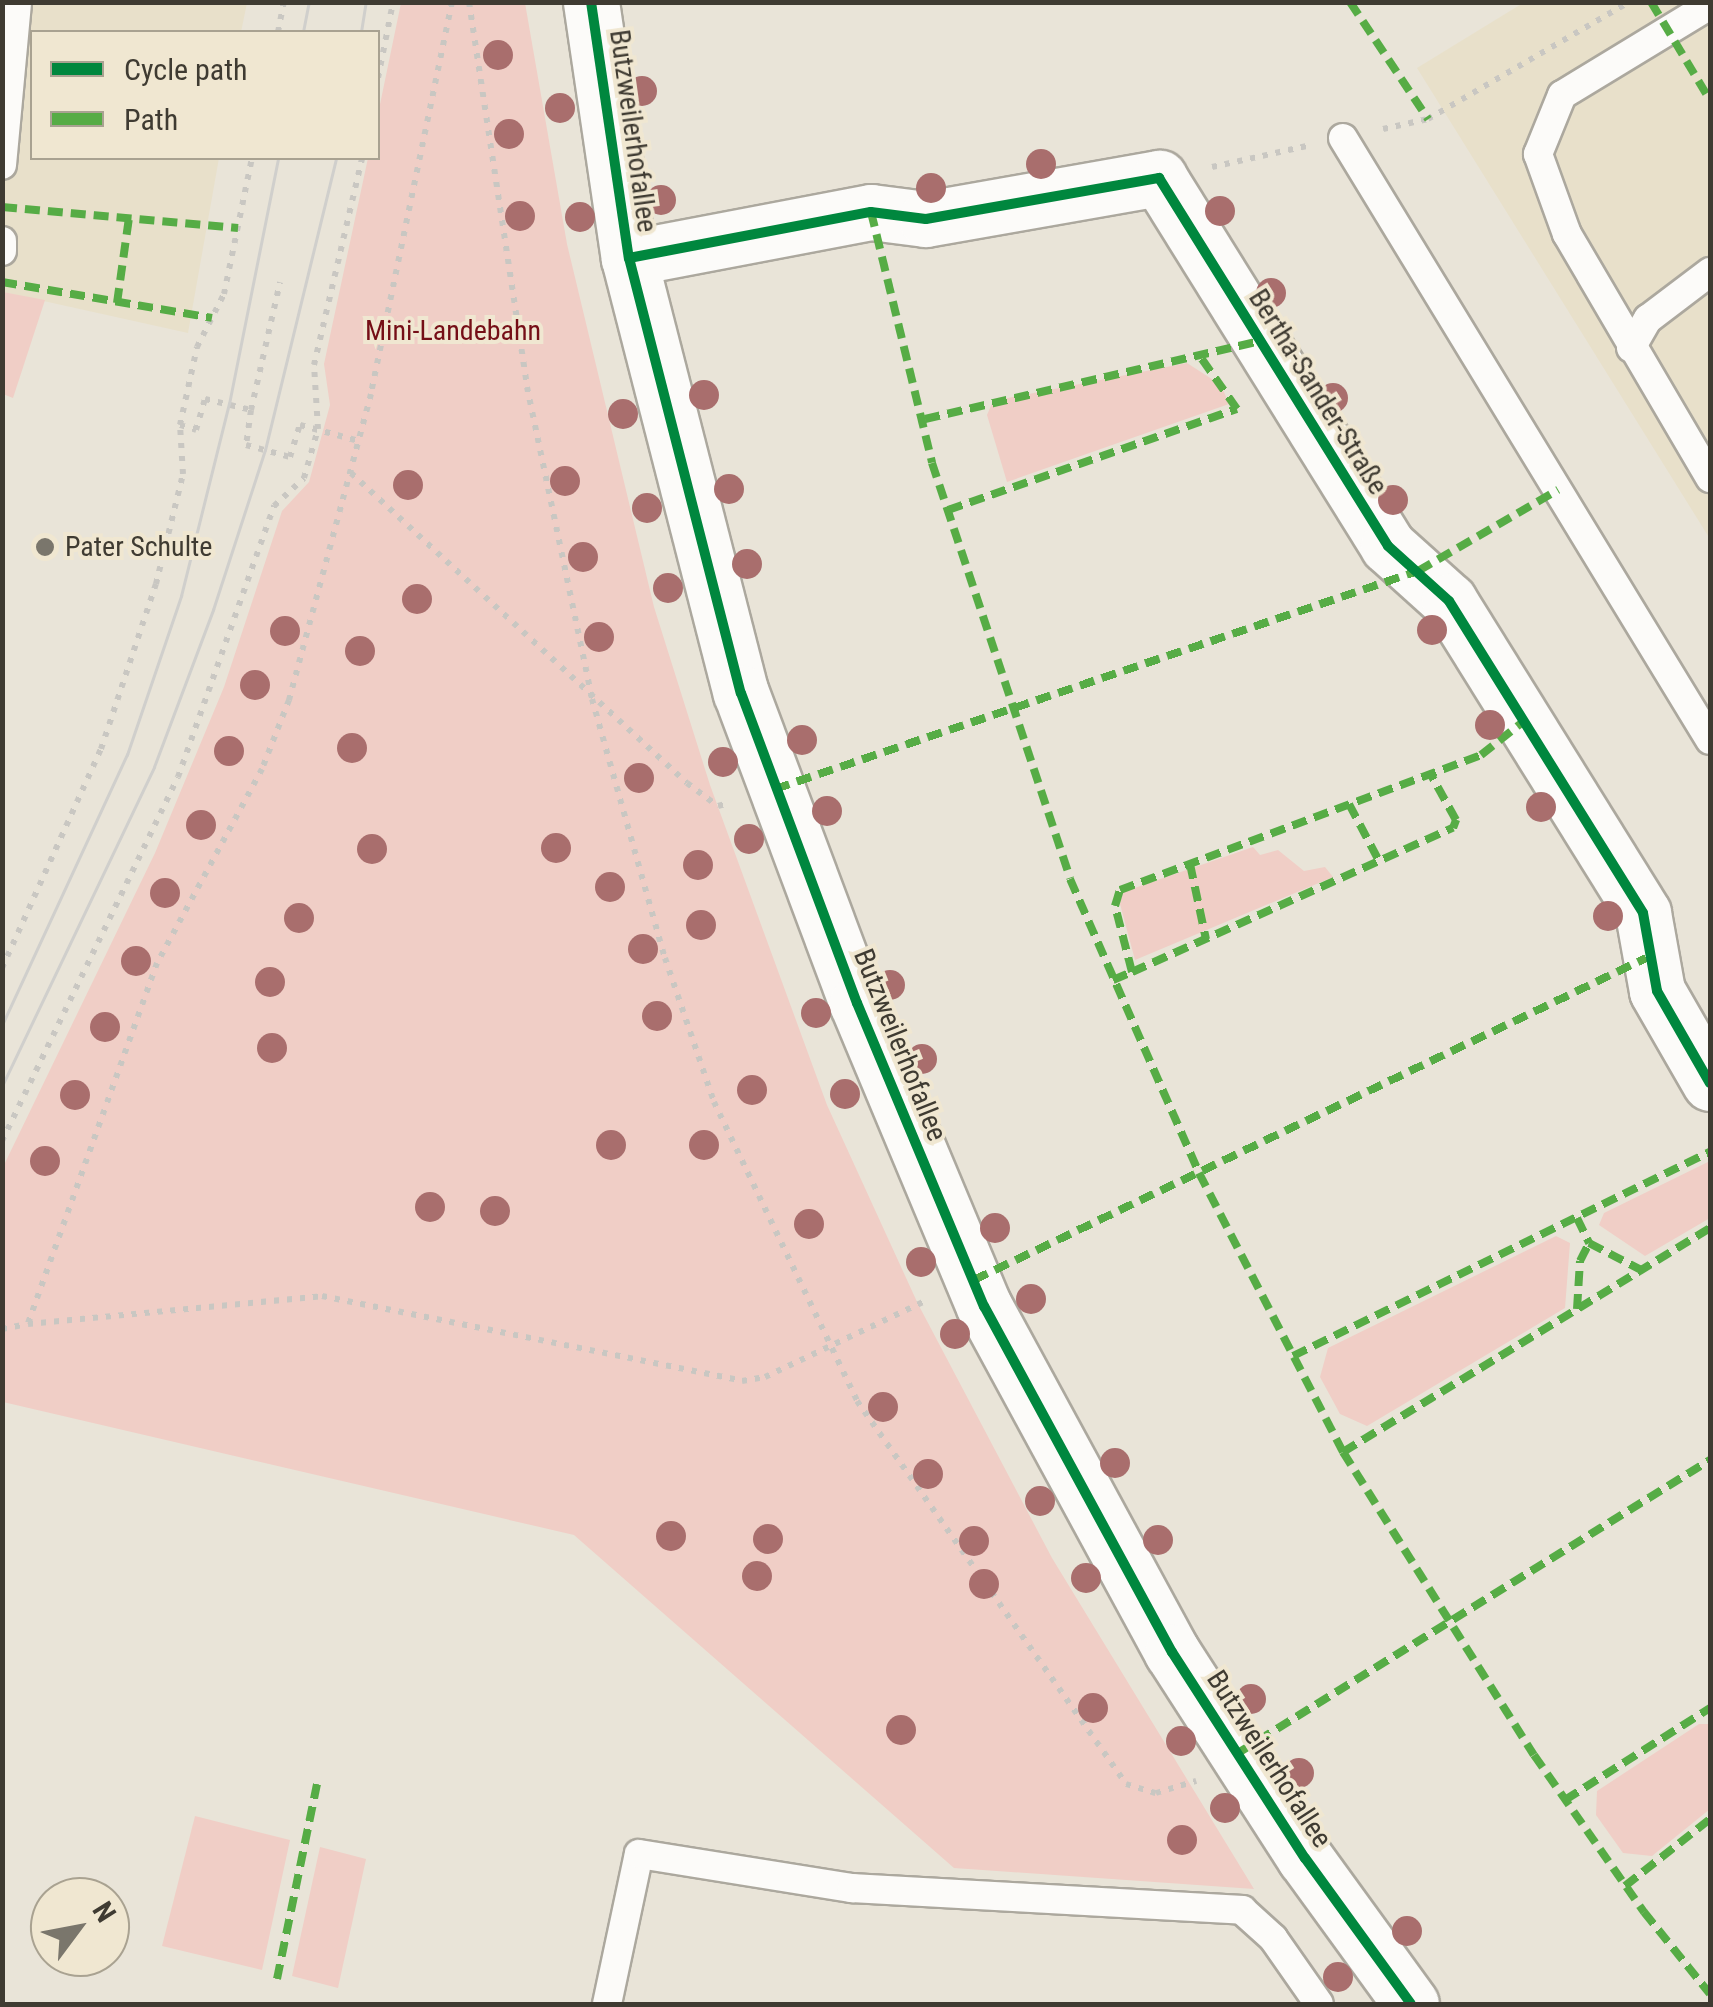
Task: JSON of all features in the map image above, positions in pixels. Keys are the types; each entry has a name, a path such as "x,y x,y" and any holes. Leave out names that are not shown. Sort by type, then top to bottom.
{"street":[{"name":"Butzweilerhofallee","path":"591,2 629,258 741,693 775,788 984,1306 1172,1652 1411,2004"},
{"path":"629,258 871,212 926,218 1159,178"},
{"name":"Bertha-Sander-Straße","path":"1159,178 1388,546 1448,601 1643,914 1657,992 1710,1083"}],"lane":[{"path":"2,165 17,2"},
{"path":"1710,5 1562,95 1538,154 1567,234 1710,478"},
{"path":"1343,138 1710,740"},
{"path":"2,241 2,251"},
{"path":"1631,348 1648,319 1710,272"},
{"path":"606,2004 639,1854 852,1888 1242,1910 1273,1938 1319,2004"}],"path":[{"path":"278,30 284,2"},
{"path":"380,68 393,2"},
{"path":"28,1324 157,963 262,769 290,700 358,441 452,2"},
{"path":"469,2 527,387 592,699 665,958 714,1102 827,1348 857,1401 1126,1784 1156,1793 1187,1788 1238,1753"},
{"path":"1159,178 1428,119 1629,2"},
{"path":"2,968 101,749 156,584 183,474 180,425 197,347 224,294 252,160"},
{"path":"2,1140 178,776 274,506 304,478 318,429 314,366 362,160"},
{"path":"280,282 246,445 290,457 300,425 358,441"},
{"path":"180,425 196,430 205,399 252,410"},
{"path":"350,472 592,699 718,806 775,788"},
{"path":"2,1329 322,1296 742,1381 827,1348 918,1304"}],"shaded area":[{"path":"3,3 247,3 241,30 30,30 30,160 219,160 188,333 3,292"},
{"path":"1523,3 1710,3 1710,539 1417,68"}],"green space":[{"name":"Mini-Landebahn","path":"401,3 525,3 567,244 654,607 710,785 827,1105 918,1304 1052,1558 1254,1889 954,1868 574,1535 3,1402 3,1167 155,853 224,687 282,511 309,482 330,405 324,364 368,160 380,160 380,104"},
{"path":"3,292 45,300 13,398 3,394"},
{"path":"1187,363 1221,385 1229,404 1007,482 987,415 993,401"},
{"path":"1253,847 1260,855 1278,850 1304,871 1325,867 1333,877 1135,960 1120,904 1123,892"},
{"path":"1710,1161 1710,1218 1645,1256 1599,1225 1604,1213"},
{"path":"1556,1236 1570,1243 1565,1308 1367,1426 1340,1414 1320,1377 1328,1348"},
{"path":"1699,1724 1710,1724 1710,1809 1652,1856 1623,1853 1596,1815 1597,1791"},
{"path":"195,1816 290,1840 262,1970 162,1946"},
{"path":"320,1847 366,1859 338,1988 292,1976"}],"tram line":[{"path":"303,30 309,2"},
{"path":"361,30 366,2"},
{"path":"2,1025 127,755 181,596 229,404 278,160"},
{"path":"2,1086 154,767 213,610 265,450 336,160"}],"marked path":[{"path":"1350,2 1428,119"},
{"path":"1651,2 1710,100"},
{"path":"2,207 238,228"},
{"path":"871,212 932,463 1070,879 1199,1173 1343,1452 1534,1755 1644,1912 1710,1994"},
{"path":"117,303 129,218"},
{"path":"2,282 212,318"},
{"path":"925,419 1259,341"},
{"path":"948,510 1237,409 1199,355"},
{"path":"775,789 1418,571 1558,490"},
{"path":"1113,980 1132,972 1115,906 1120,890 1481,755 1524,721"},
{"path":"1132,972 1453,828 1456,820 1430,773"},
{"path":"1349,804 1379,861"},
{"path":"1190,864 1206,939"},
{"path":"974,1280 1646,958"},
{"path":"1293,1356 1710,1152"},
{"path":"1577,1218 1589,1243 1641,1270"},
{"path":"1343,1452 1710,1228"},
{"path":"1577,1309 1580,1261 1589,1243"},
{"path":"1238,1753 1710,1460"},
{"path":"1565,1800 1710,1708"},
{"path":"277,1979 317,1784"},
{"path":"1625,1886 1710,1819"}],"cycle path":[{"path":"591,2 629,258 741,693 857,1003 984,1306 1172,1652 1305,1858 1411,2004"},
{"path":"629,258 871,212 926,219 1159,178 1388,546 1449,601 1643,913 1657,991 1710,1083"}],"place":[{"name":"Pater Schulte","path":"45,547"}]}
